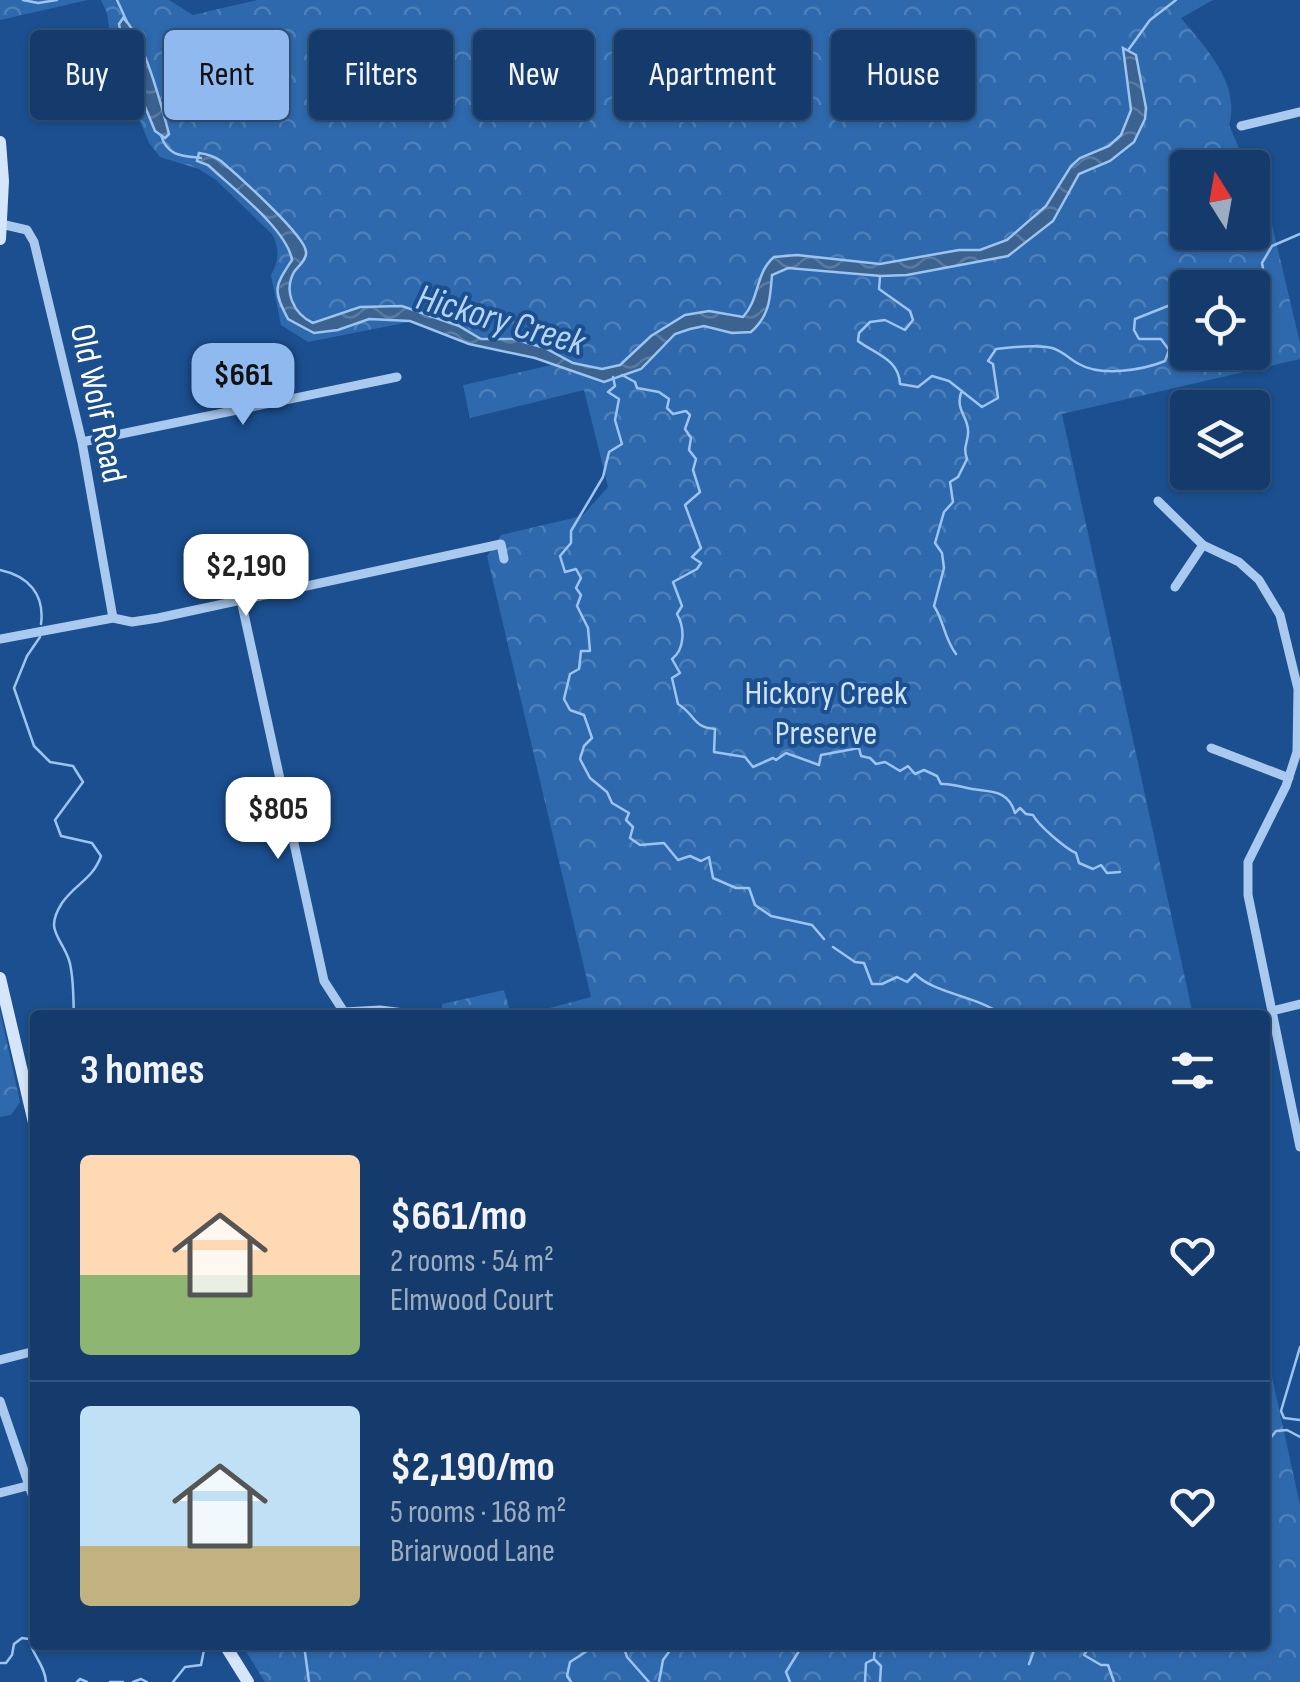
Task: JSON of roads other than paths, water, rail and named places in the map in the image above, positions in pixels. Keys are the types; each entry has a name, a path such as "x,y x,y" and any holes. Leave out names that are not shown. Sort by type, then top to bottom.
{"main road":[{"path":"0,142 0,239"},
{"path":"0,978 30,1106"},
{"path":"228,1650 248,1682"}],"street":[{"path":"1241,126 1300,112"},
{"name":"Old Wolf Road","path":"1,224 28,230 34,242 82,442 112,618"},
{"path":"82,442 397,377"},
{"path":"1158,501 1203,546 1239,562 1259,580 1280,615 1298,688 1298,752 1248,862 1248,895 1300,1147"},
{"path":"0,638 112,618 132,622 158,618 501,544 504,559"},
{"path":"1175,587 1203,546"},
{"path":"240,600 324,981 343,1010"},
{"path":"1211,748 1289,778"},
{"path":"1272,1011 1300,1004"},
{"path":"0,1360 30,1352"},
{"path":"0,1401 30,1492"},
{"path":"0,1493 27,1486"}],"water":[{"path":"123,18 132,30 120,30"},
{"path":"1123,48 1136,55 1146,108 1134,142 1110,161 1079,174 1053,221 1008,256 907,275 788,268 772,275 765,313 751,332 732,333 704,326 675,334 641,369 604,382 535,358 469,344 410,321 369,319 338,330 314,333 288,319 279,301 278,288 292,260 288,248 257,209 208,165 197,161 199,153 221,161 269,205 303,244 306,255 294,272 290,295 296,308 313,323 360,307 402,306 459,326 481,339 513,339 545,348 573,363 602,369 620,365 651,336 685,315 709,311 743,317 774,257 797,255 880,264 980,250 1007,240 1046,206 1071,166 1109,146 1121,135 1131,110"},
{"path":"144,55 169,134 165,138 155,131 144,104"}],"waterway":[{"name":"Hickory Creek","path":"23,0 57,0"},
{"name":"Hickory Creek","path":"117,0 127,22"},
{"name":"Hickory Creek","path":"1129,49 1150,20 1176,0"},
{"name":"Hickory Creek","path":"161,135 171,151 201,158"},
{"path":"1263,270 1262,263 1272,246 1300,234"},
{"path":"880,277 879,289 910,311 913,320 905,330 885,320 870,322 859,333 858,341 891,363 900,384 918,387 932,376 949,381 982,407 998,398 993,364 988,361 996,349 1046,347 1088,368 1110,371 1165,361 1169,350 1161,339 1139,339 1134,330 1135,319 1170,305"},
{"path":"622,375 635,382 637,388 659,392 669,399 667,408 673,414 686,411 690,415 685,429 691,438 689,450 696,459 693,470 700,492 685,505 701,548 692,557 701,563 673,582 682,606 677,614 682,638 672,659 680,673 672,678 678,704 698,723 715,729 714,752 745,757 753,767 786,753 819,765 821,755 859,748 861,756 876,764 885,762 900,771 908,766 915,774 924,770 937,776 941,784 1003,796 1015,813 1020,808 1033,815 1076,853 1079,863 1093,869 1101,865 1107,873 1120,872"},
{"path":"613,377 615,386 608,392 619,399 615,420 622,444 609,452 603,477 571,531 571,543 560,556 565,572 576,569 581,578 576,588 581,595 577,606 588,628 590,651 581,651 579,669 570,674 564,699 570,710 584,715 592,738 580,759 590,778 607,792 612,803 629,813 626,820 633,827 630,838 640,845 664,843 678,860 690,856 701,861 709,857 713,878 736,888 749,888 755,905 771,916 812,925 824,939"},
{"path":"956,654 934,606 944,568 942,553 935,543 944,512 953,502 950,482 958,477 967,459 968,428 960,405 961,393"},
{"path":"0,570 19,577 32,588 40,604 41,624"},
{"path":"40,637 14,688 34,746 50,762 73,766 83,782 55,820 61,836 92,843 101,856 62,903 54,920 71,966 74,1010"},
{"path":"833,947 855,962 864,963 872,984 897,977 907,982 915,974 923,981 994,1010"},
{"path":"1300,1347 1281,1411 1284,1418 1300,1420"},
{"path":"1270,1439 1276,1431 1287,1430 1300,1437"},
{"path":"0,1663 6,1663 14,1644 22,1638 30,1642"},
{"path":"33,1650 46,1682"},
{"path":"173,1682 185,1667 201,1665 204,1650"},
{"path":"305,1650 309,1682"},
{"path":"571,1682 567,1676 570,1662 587,1650"},
{"path":"625,1650 649,1682"},
{"path":"659,1682 663,1660 670,1650"},
{"path":"790,1682 786,1672 799,1650"},
{"path":"874,1658 875,1650"},
{"path":"1029,1664 1034,1650"},
{"path":"1088,1650 1084,1655 1108,1665 1114,1682"},
{"path":"865,1682 866,1663 874,1659 881,1666 880,1682"},
{"path":"77,1682 87,1682"},
{"path":"110,1682 123,1682"},
{"path":"133,1682 147,1682"}],"park label":[{"name":"Hickory Creek Preserve","path":"826,712"}]}
